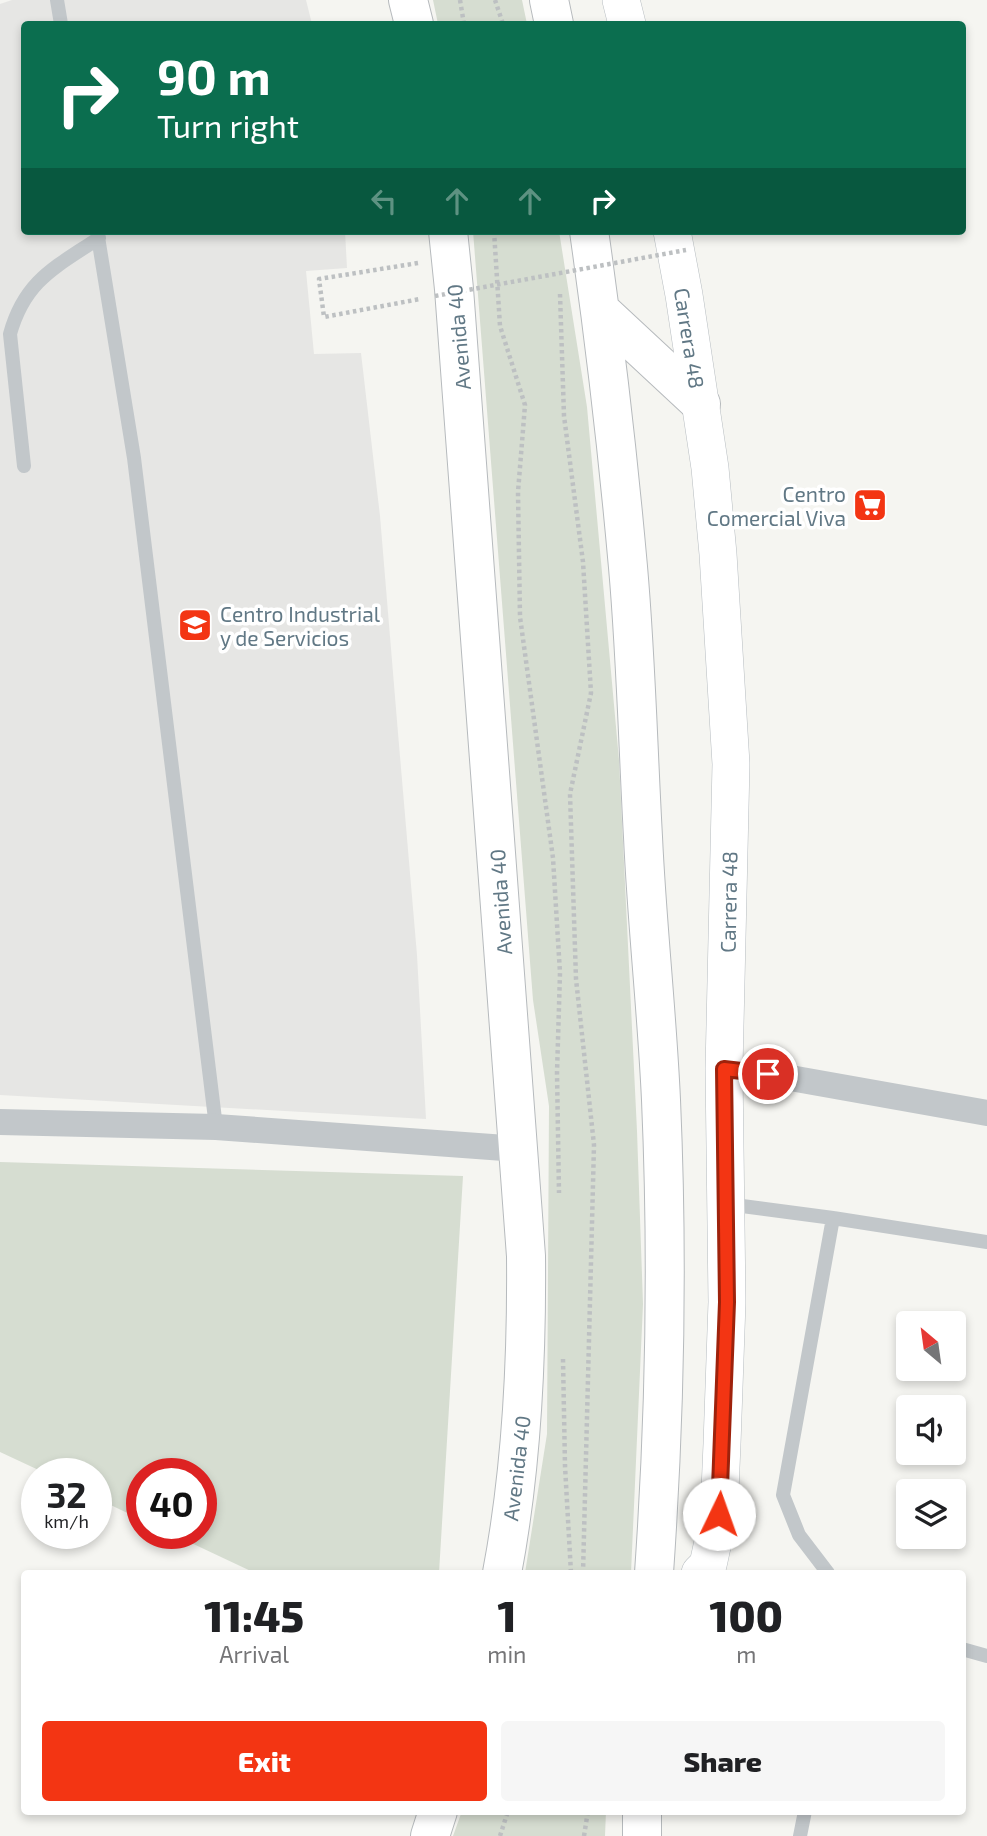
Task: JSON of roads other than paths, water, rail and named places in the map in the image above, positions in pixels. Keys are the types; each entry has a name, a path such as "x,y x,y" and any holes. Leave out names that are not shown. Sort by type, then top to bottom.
{"highway":[{"path":"408,0 413,21"},
{"path":"549,0 553,21"},
{"path":"590,235 601,311 628,569 661,1103 663,1365 654,1570"},
{"name":"Avenida 40","path":"449,244 526,1256 523,1408 516,1484 502,1570"},
{"path":"601,311 701,404"},
{"path":"430,1836 437,1815"},
{"path":"642,1815 642,1836"}],"street":[{"path":"621,0 626,21"},
{"name":"Carrera 48","path":"679,240 718,554 731,764 724,1069 727,1302 719,1514 708,1565 704,1570"},
{"path":"724,1069 780,1076 987,1113"},
{"path":"0,1122 216,1127 519,1149"}],"lane":[{"path":"57,0 60,21"},
{"path":"24,466 10,334 16,313 37,281 97,235"},
{"path":"98,235 134,458 216,1127"},
{"path":"727,1204 833,1217 987,1242"},
{"path":"826,1570 799,1535 783,1495 833,1217"},
{"path":"966,1650 987,1656"},
{"path":"800,1836 803,1815"}],"place":[{"name":"Centro Comercial Viva","path":"870,505"},
{"name":"Centro Industrial y de Servicios","path":"195,625"}]}
